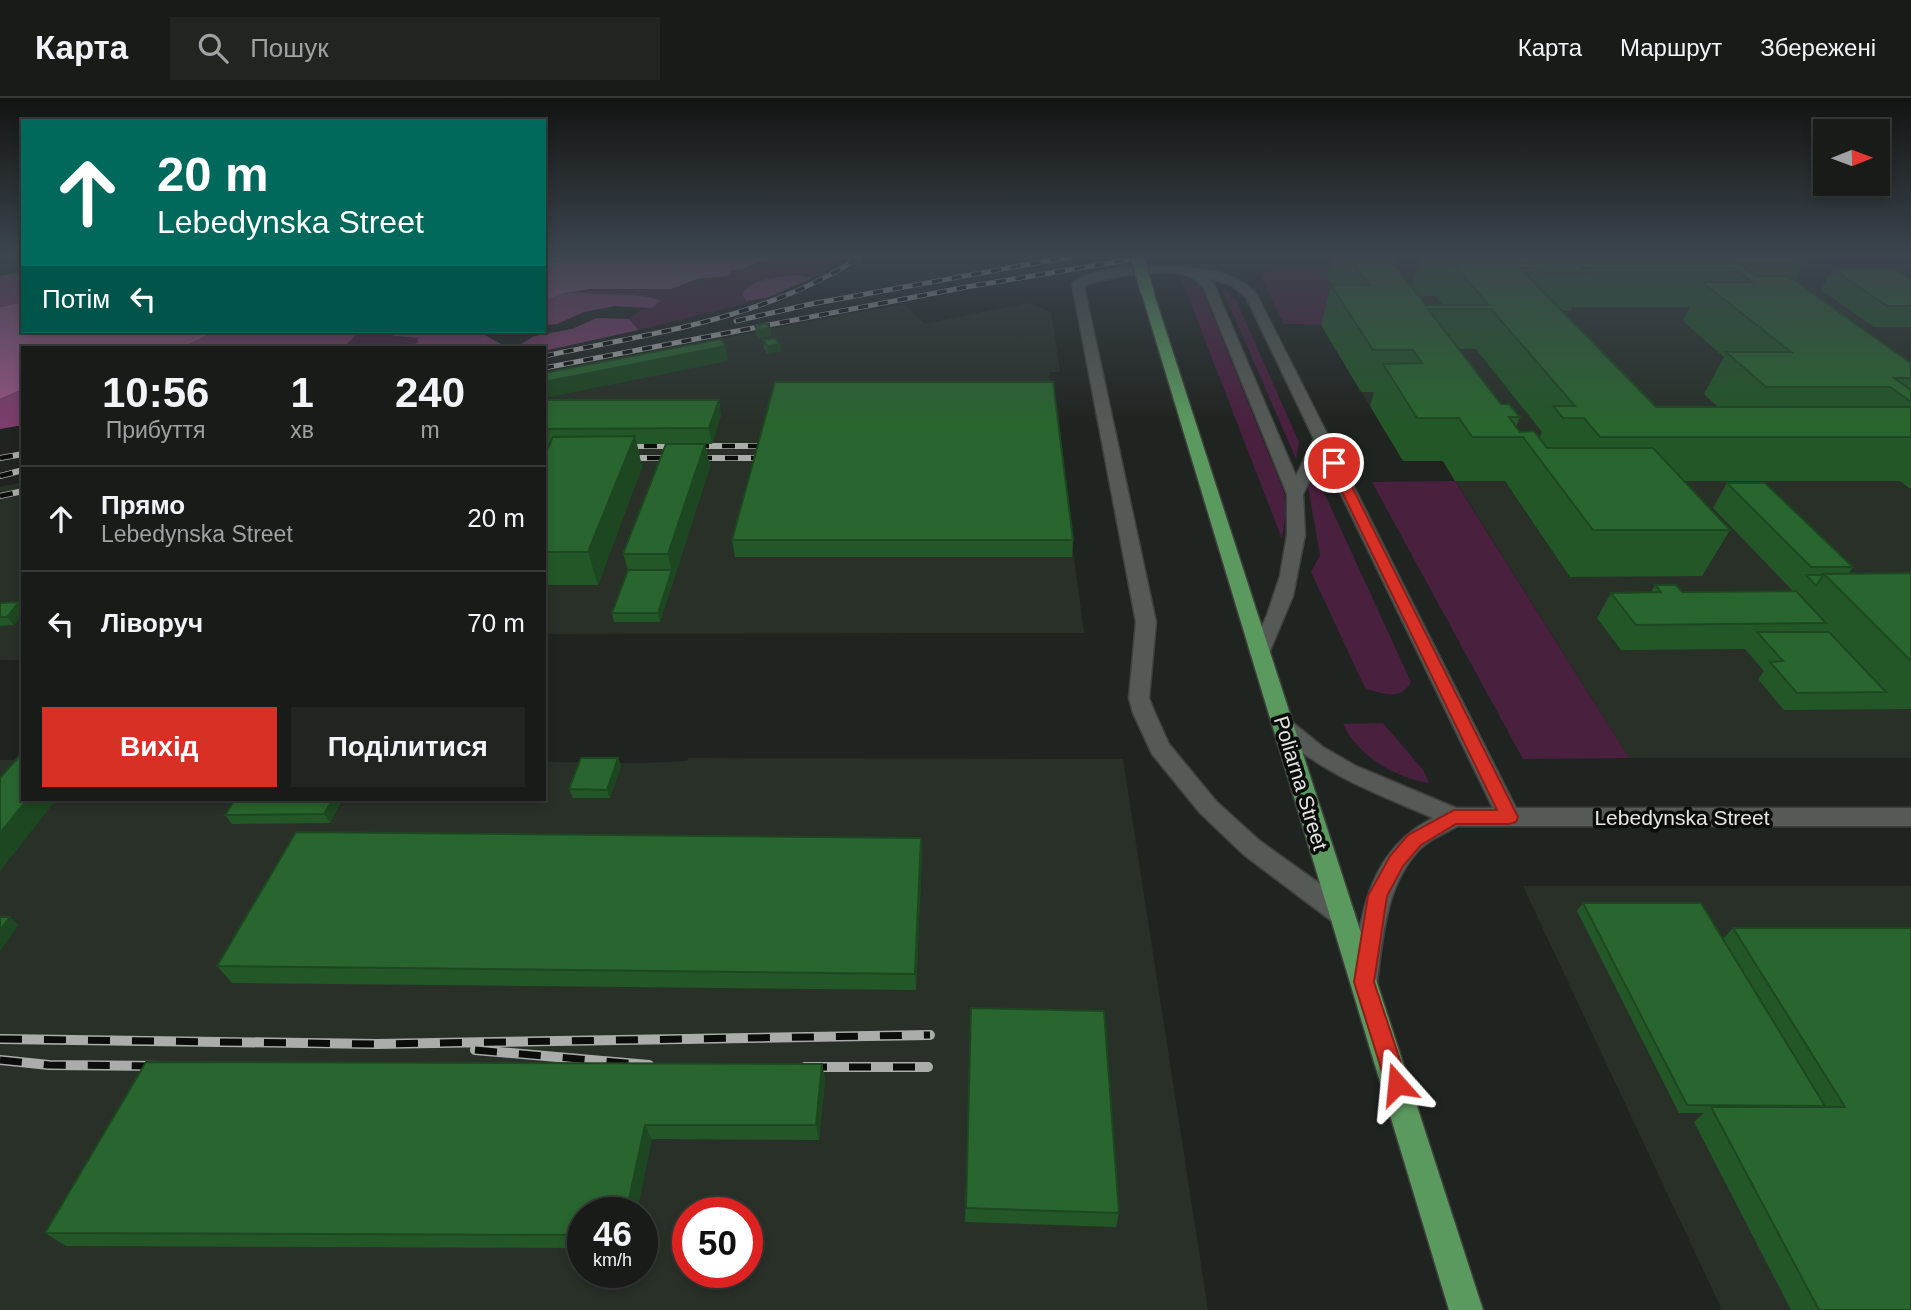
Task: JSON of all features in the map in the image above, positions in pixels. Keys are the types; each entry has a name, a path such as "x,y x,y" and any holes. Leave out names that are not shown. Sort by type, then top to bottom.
{"main road":[{"name":"Poliarna Street","path":"1154,314 1466,1310"}],"street":[{"path":"1085,314 1146,622 1139,698 1143,713 1160,748 1208,807 1252,848 1342,914"},
{"path":"1220,314 1295,494 1298,523 1293,558 1279,614 1260,653"},
{"path":"1260,314 1509,817"},
{"path":"1295,494 1322,439"},
{"name":"Lebedynska Street","path":"1284,727 1315,753 1348,772 1454,817 1911,817"},
{"name":"Lebedynska Street","path":"1364,982 1378,896 1396,861 1414,840 1454,817"}],"shaded area":[{"path":"0,314 21,314 21,333 212,333 185,346 21,346 21,390 0,399"},
{"path":"546,314 580,314 557,324 546,325"},
{"path":"636,314 705,314 638,330 629,319"},
{"path":"853,314 914,314 924,324 976,314 1051,314 1060,372 1050,372 1050,376 1084,633 546,634 546,372"},
{"path":"1195,314 1212,314 1284,492 1286,513 1282,539"},
{"path":"1233,314 1242,314 1299,442 1296,459"},
{"path":"1279,314 1351,314 1358,325 1284,324"},
{"path":"1350,314 1911,314 1911,758 1629,758 1443,461 1403,461 1321,325 1357,324"},
{"path":"597,318 629,319 638,330 546,351 546,346 518,346 534,336 572,329"},
{"path":"212,333 358,333 345,346 185,346"},
{"path":"358,333 393,333 400,338 418,338 418,342 411,346 345,346"},
{"path":"392,333 482,333 501,346 411,346 418,342 418,338 393,336"},
{"path":"21,390 21,425 0,429 0,399"},
{"path":"1315,473 1411,682 1397,694 1384,694 1365,688 1311,572 1320,555 1307,481"},
{"path":"1455,481 1629,758 1523,759 1372,482"},
{"path":"21,482 21,660 0,660 0,487"},
{"path":"1383,723 1423,770 1429,783 1403,776 1379,764 1358,746 1343,724"},
{"path":"688,758 1123,759 1208,1310 0,1310 0,760 21,760 21,801 546,801 546,762 642,763 687,761"},
{"path":"1523,886 1911,886 1911,1310 1722,1310"}],"building":[{"path":"1349,314 1432,314 1501,404 1509,404 1520,417 1509,417 1520,432 1534,431 1547,448 1653,448 1730,530 1593,530 1523,437 1472,437 1459,418 1417,418 1383,364 1422,363 1413,350 1373,350"},
{"path":"1495,314 1565,314 1656,407 1911,407 1911,437 1600,437 1584,418 1563,418 1553,406 1575,406"},
{"path":"1742,314 1841,314 1911,363 1911,378 1894,378 1911,390 1911,402 1890,387 1766,387 1726,352 1791,352"},
{"path":"766,323 770,328 758,330 755,326"},
{"path":"775,338 780,344 767,346 763,340"},
{"path":"721,339 726,346 546,382 546,373"},
{"path":"775,382 1053,382 1073,540 732,540"},
{"path":"546,400 719,400 709,428 546,429"},
{"path":"635,436 588,552 546,552 546,451 553,437"},
{"path":"666,444 705,444 668,554 623,554"},
{"path":"1727,483 1765,483 1853,567 1811,567"},
{"path":"628,570 672,570 658,613 612,613"},
{"path":"1911,573 1911,661 1824,574"},
{"path":"1806,575 1823,575 1816,586"},
{"path":"1655,585 1676,585 1682,592 1796,591 1826,623 1636,625 1611,593 1661,592"},
{"path":"19,602 7,617 0,617 0,603"},
{"path":"1757,632 1829,632 1886,692 1797,693 1770,662 1783,661"},
{"path":"21,754 21,801 26,801 0,833 0,778"},
{"path":"581,758 618,758 607,790 569,789"},
{"path":"234,801 331,801 324,814 225,815"},
{"path":"296,832 921,838 915,974 217,966"},
{"path":"1583,903 1701,903 1825,1106 1687,1105"},
{"path":"0,917 10,917 0,930"},
{"path":"1733,928 1911,928 1911,1310 1819,1310 1711,1107 1845,1107"},
{"path":"971,1008 1104,1011 1119,1213 966,1208"},
{"path":"146,1062 822,1064 816,1125 645,1125 629,1197 567,1197 567,1235 45,1233"}],"railway":[{"path":"546,356 667,331 734,314"},
{"path":"736,321 769,314"},
{"path":"546,368 828,314"},
{"path":"618,446 765,446"},
{"path":"0,458 21,454"},
{"path":"621,458 762,458"},
{"path":"0,476 21,471"},
{"path":"0,496 21,491"},
{"path":"0,1039 377,1044 930,1035"},
{"path":"475,1050 649,1065"},
{"path":"0,1060 49,1065 164,1066"},
{"path":"805,1067 928,1067"}],"route":[{"path":"1334,463 1509,817 1454,817 1414,840 1396,861 1378,896 1364,982 1397,1084"}]}
